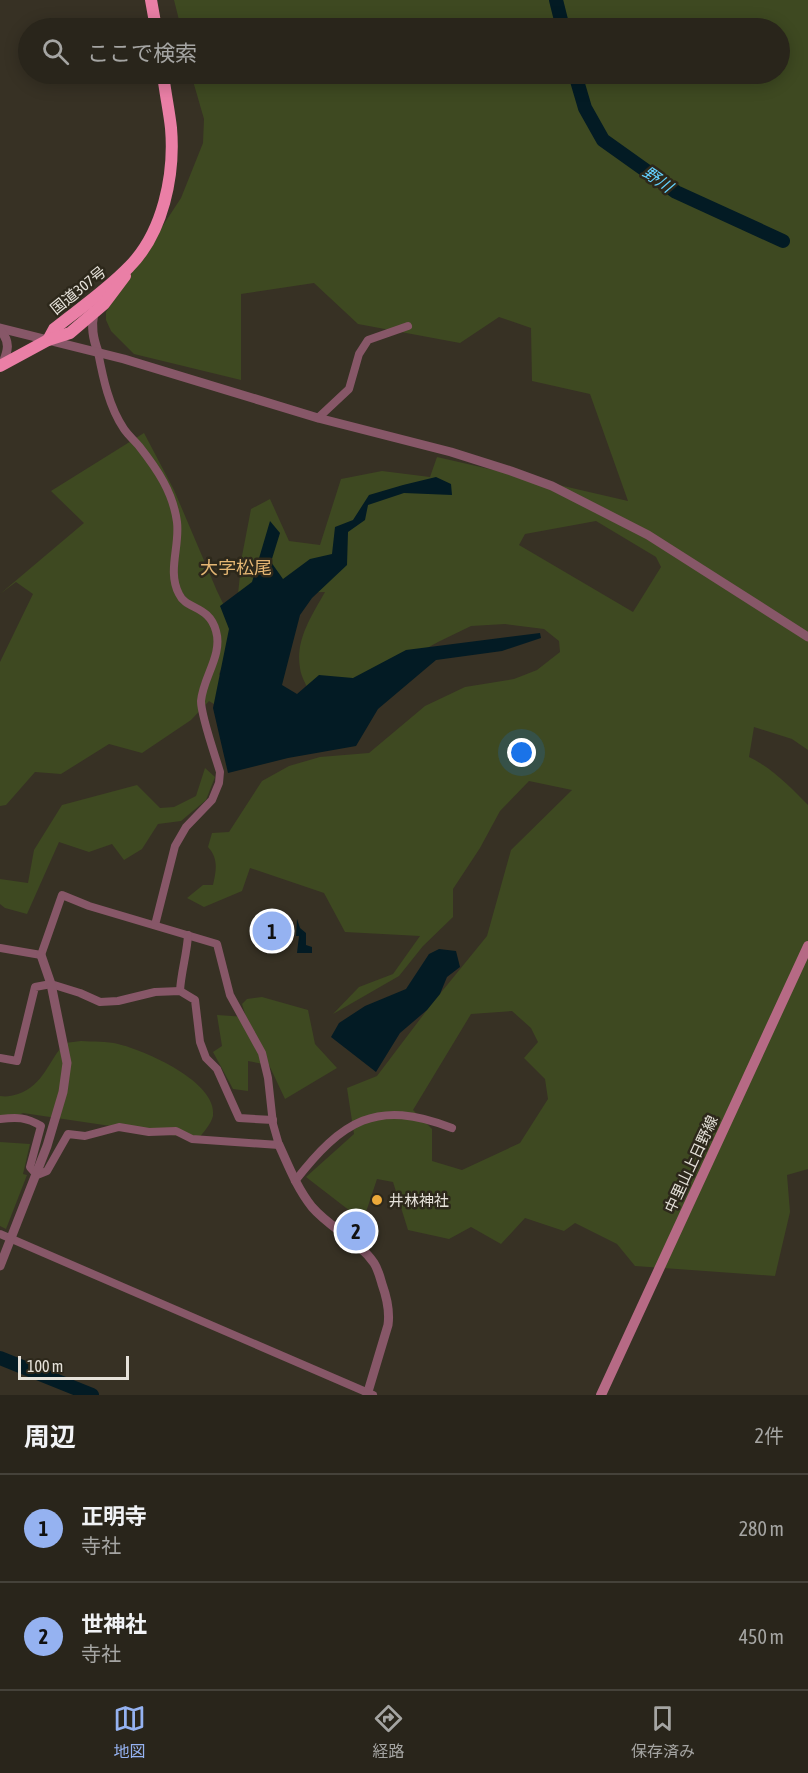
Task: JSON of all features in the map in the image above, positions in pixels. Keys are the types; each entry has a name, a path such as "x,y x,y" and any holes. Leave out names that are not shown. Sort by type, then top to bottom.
{"highway":[{"path":"151,0 154,18"},
{"name":"国道307号","path":"1,366 48,340 70,333 104,304 122,283 150,237 160,216 170,178 171,129 164,84"},
{"name":"国道307号","path":"48,340 54,329 130,267"}],"main road":[{"name":"中里山上日野線","path":"601,1395 808,946"}],"street":[{"path":"94,312 92,335 116,414 124,430 158,470 166,484 177,523 173,578 177,591 180,598 202,610 212,619 217,633 217,647 201,701 220,772 219,783 212,800 186,826 175,846 155,925"},
{"path":"318,418 349,389 358,354 368,340 408,327"},
{"path":"0,329 98,352 318,418 451,452 552,486 648,535 808,637"},
{"path":"0,329 7,339 8,347 1,366"},
{"path":"0,1234 11,1239 369,1394 388,1325 389,1314 383,1287 374,1263 314,1209 295,1181 279,1145 262,1053 230,995 217,944 89,906 62,895 41,955 51,984 67,1063 63,1092 37,1174 11,1239 0,1266"},
{"path":"180,991 181,973 187,956 188,935"},
{"path":"0,948 41,955"},
{"path":"0,1058 18,1061 35,987 51,984 100,1002 118,1002 155,992 180,991 195,1000 200,1042 206,1058 217,1069 239,1118 273,1120"},
{"path":"295,1181 343,1131 354,1123 369,1117 415,1116 452,1128"},
{"path":"0,1119 29,1118 41,1126 30,1167 37,1174"},
{"path":"37,1174 46,1171 68,1134 85,1136 119,1127 150,1132 176,1131 192,1139 279,1145"}],"green space":[{"path":"174,0 808,0 808,750 792,739 754,727 749,757 773,772 808,805 808,1169 787,1175 790,1212 775,1276 635,1266 617,1244 575,1223 564,1231 525,1218 501,1244 471,1227 449,1239 408,1230 393,1182 377,1179 363,1221 306,1177 354,1134 347,1088 377,1076 487,936 511,850 572,790 529,781 500,811 480,848 453,889 453,917 423,946 399,976 333,1014 359,987 393,974 420,936 345,932 324,893 250,868 242,891 204,907 187,898 203,885 213,885 215,861 208,847 212,833 229,832 262,781 289,766 320,757 369,753 425,706 465,687 514,679 537,670 560,652 559,641 544,629 505,624 471,626 375,677 311,695 301,671 300,648 306,628 325,592 238,594 251,509 270,499 289,541 320,545 341,479 382,471 430,477 437,457 628,501 590,394 532,381 531,328 499,317 460,343 358,324 314,283 241,294 241,380 134,354 111,331 106,320 106,312 181,198 203,143 204,119 194,84 790,84 790,18 178,18","holes":["596,521 656,557 661,567 633,612 519,545 525,534","512,1011 531,1028 538,1042 524,1058 545,1079 548,1099 520,1143 462,1170 432,1161 432,1129 413,1110 471,1014"]},
{"path":"144,433 174,490 237,632 219,674 235,698 230,714 209,701 191,720 142,753 109,744 61,774 35,772 6,805 0,806 0,662 33,594 16,582 0,594 84,523 51,491"},
{"path":"205,768 215,777 206,800 181,821 158,824 142,849 124,860 112,844 89,852 59,842 27,914 5,908 0,904 0,879 28,883 34,850 62,805 137,785 160,808 174,807 196,796"},
{"path":"262,997 308,1010 315,1044 337,1068 285,1099 269,1065 248,1061 248,1091 233,1089 213,1052 222,1046 217,1015 246,1017 242,1004 247,999"},
{"path":"109,1042 130,1047 161,1060 177,1070 204,1091 211,1103 213,1116 209,1125 198,1139 23,1113 0,1123 0,1096 18,1094 27,1090 40,1079 65,1043"},
{"path":"0,1142 30,1144 23,1174 27,1175 6,1229 0,1226"}],"water":[{"path":"436,477 451,484 452,495 404,493 368,505 365,520 348,532 347,565 312,598 300,615 282,685 297,694 319,675 353,678 406,650 540,633 541,638 502,651 436,660 378,709 356,746 288,758 228,773 213,708 229,629 220,606 252,582 270,521 280,533 271,562 283,579 310,559 332,554 335,527 353,520 369,495"},
{"path":"297,919 300,928 306,933 306,945 312,947 312,953 297,953 299,936 296,936"},
{"path":"439,949 456,951 460,967 447,977 440,994 427,1010 400,1033 376,1072 331,1037 339,1023 365,1006 406,989 429,954"}],"waterway":[{"name":"野川","path":"556,0 560,18"},
{"name":"野川","path":"578,84 585,108 603,140 676,192 783,241"},
{"path":"0,1358 92,1395"}],"place":[{"name":"正明寺","path":"272,931"},
{"name":"井林神社","path":"377,1200"},
{"name":"世神社","path":"356,1231"}],"district":[{"name":"大字松尾","path":"236,567"}]}
